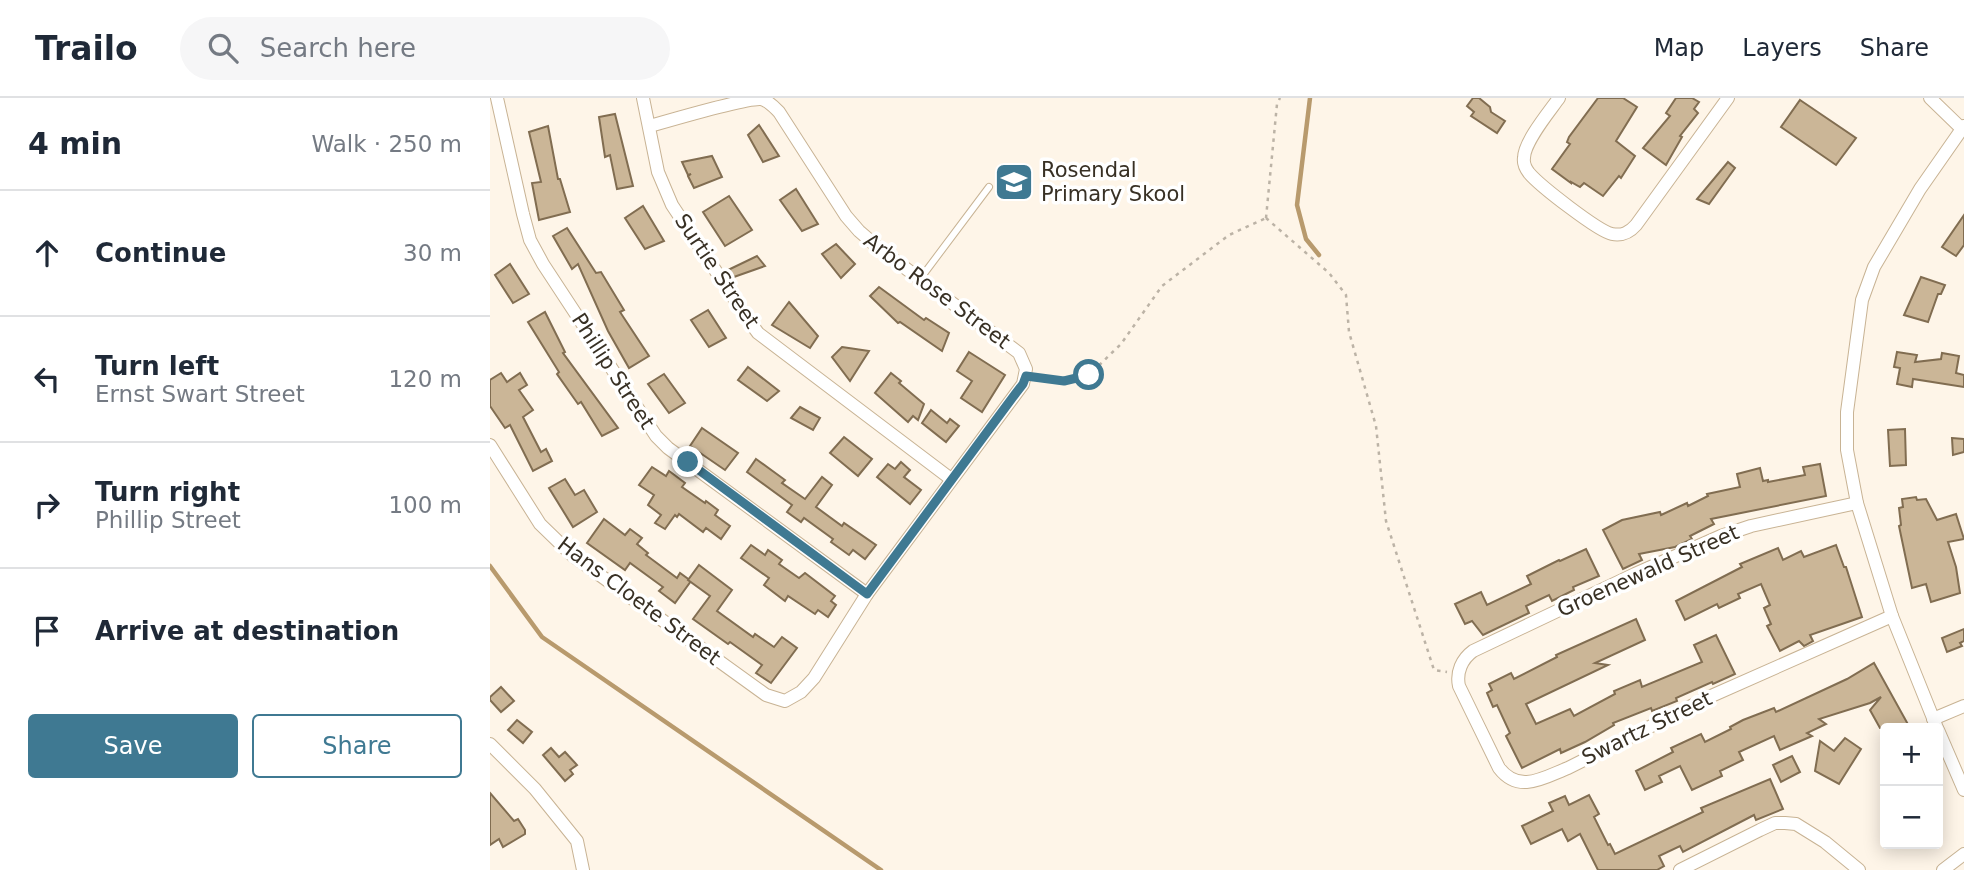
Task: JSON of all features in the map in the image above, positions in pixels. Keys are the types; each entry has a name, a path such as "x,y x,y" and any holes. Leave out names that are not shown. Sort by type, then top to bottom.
{"street":[{"name":"Phillip Street","path":"497,98 530,240 542,264 656,436 867,594"},
{"name":"Surtie Street","path":"643,98 658,172 672,205 758,333 951,479"},
{"path":"1559,98 1529,143 1524,155 1526,169 1602,231 1615,235 1628,232 1639,221 1728,98"},
{"path":"1930,98 1963,127 1892,234 1874,267 1862,299 1847,412 1847,450 1857,503 1892,616 1935,723"},
{"name":"Arbo Rose Street","path":"650,126 743,100 763,99 779,112 846,216 859,231 1019,352 1026,376"},
{"path":"867,594 1023,384 1026,376"},
{"name":"Hans Cloete Street","path":"490,445 540,524 572,555 766,695 785,701 801,692 814,678 867,594"},
{"name":"Groenewald Street","path":"1458,674 1467,656 1474,651 1721,536 1751,526 1857,503"},
{"name":"Swartz Street","path":"1458,674 1464,698 1499,768 1505,777 1516,782 1526,782 1568,768 1709,697 1892,616"},
{"path":"1940,723 1964,706"},
{"path":"1943,742 1964,790"},
{"path":"490,744 535,789 577,841 583,870"},
{"path":"1680,870 1775,823 1796,824 1859,870"},
{"path":"1943,870 1964,854"}],"lane":[{"path":"920,279 989,187"}],"path":[{"path":"1266,218 1277,104 1280,98"},
{"path":"1026,376 1064,381 1089,375 1121,344 1162,286 1229,235 1266,218"},
{"path":"1266,218 1329,273 1346,295 1349,332 1376,426 1386,521 1434,670 1458,674"}],"building":[{"path":"1473,98 1479,98 1490,107 1491,112 1505,121 1497,133 1471,116 1474,112 1467,106"},
{"path":"1598,98 1623,98 1637,107 1616,141 1635,156 1621,178 1619,176 1603,196 1584,183 1580,187 1571,183 1552,169 1570,144 1567,142 1569,137"},
{"path":"1676,98 1692,98 1699,102 1694,109 1698,113 1680,136 1682,137 1666,165 1643,148 1670,116 1666,113"},
{"path":"1800,100 1856,138 1836,165 1781,127"},
{"path":"615,114 633,186 617,189 610,155 605,157 599,117"},
{"path":"759,125 779,156 763,162 748,135"},
{"path":"548,126 558,179 570,212 539,220 532,183 541,182 529,132"},
{"path":"712,156 722,177 694,188 688,176 691,174 688,175 682,162"},
{"path":"1728,162 1735,168 1709,204 1697,199"},
{"path":"796,189 818,224 802,231 780,200"},
{"path":"729,196 752,230 725,246 703,212"},
{"path":"643,206 664,241 645,249 625,218"},
{"path":"1964,215 1964,245 1956,256 1942,247"},
{"path":"567,228 596,273 601,272 624,310 620,312 649,356 629,368 608,331 578,264 572,269 553,236"},
{"path":"836,244 855,264 841,278 822,254"},
{"path":"757,256 765,266 731,278 726,271"},
{"path":"510,264 529,294 513,303 495,275"},
{"path":"1921,277 1945,285 1941,294 1938,294 1928,322 1904,315"},
{"path":"879,287 924,320 926,318 949,333 942,351 898,323 870,296"},
{"path":"789,302 818,336 810,348 772,325"},
{"path":"708,310 726,338 709,347 691,320"},
{"path":"545,312 565,352 563,353 618,428 602,436 581,402 578,404 557,374 559,372 528,322"},
{"path":"842,347 869,351 850,381 832,357"},
{"path":"969,352 1005,375 982,412 961,398 972,381 957,371"},
{"path":"1897,352 1917,355 1915,362 1941,359 1942,353 1959,356 1956,373 1964,375 1964,387 1913,379 1912,387 1897,384 1900,368 1894,367"},
{"path":"748,367 779,391 767,401 738,380"},
{"path":"501,373 507,382 520,373 527,385 519,390 533,410 523,417 541,452 546,449 552,461 533,471 510,425 505,428 490,406 490,380"},
{"path":"891,373 924,404 918,420 913,416 908,422 875,393"},
{"path":"664,374 685,403 669,413 648,384"},
{"path":"800,407 820,418 813,430 791,418"},
{"path":"931,410 947,423 950,419 959,426 946,442 922,423"},
{"path":"702,428 738,453 725,470 690,446"},
{"path":"1905,429 1906,465 1890,466 1888,430"},
{"path":"844,437 872,459 858,476 830,453"},
{"path":"1952,438 1964,439 1964,452 1953,455"},
{"path":"756,459 785,480 782,483 805,499 822,477 832,485 816,507 842,526 844,523 876,545 865,559 853,550 849,555 831,542 833,539 804,518 801,522 787,512 792,505 747,472"},
{"path":"901,462 910,470 904,477 921,490 910,504 877,477 888,464 895,469"},
{"path":"1820,464 1826,496 1711,519 1714,524 1690,536 1692,539 1675,547 1639,554 1642,560 1623,569 1603,530 1622,520 1660,512 1661,515 1687,503 1688,506 1708,496 1707,494 1740,487 1737,474 1760,468 1763,481 1768,482 1805,475 1803,467"},
{"path":"652,467 666,476 669,471 685,483 682,487 718,510 715,515 730,526 721,539 706,528 703,532 679,514 677,517 675,515 665,529 655,523 661,515 648,505 654,495 639,485"},
{"path":"565,479 575,495 584,490 597,512 573,527 549,488"},
{"path":"1916,497 1917,500 1926,499 1937,520 1956,514 1964,539 1948,542 1960,593 1931,602 1926,584 1912,588 1899,526 1902,499"},
{"path":"604,519 625,535 630,529 642,538 637,544 648,553 646,555 677,578 680,573 691,581 675,603 659,591 663,587 630,563 625,570 587,543"},
{"path":"751,545 765,555 768,550 782,560 779,564 799,578 805,573 835,596 831,601 836,605 828,617 818,610 815,614 788,596 785,601 764,585 769,578 741,558"},
{"path":"1836,545 1862,617 1810,635 1813,641 1804,646 1799,641 1780,651 1767,626 1771,624 1764,608 1770,605 1761,584 1738,594 1740,598 1719,608 1717,604 1685,620 1676,601 1742,567 1740,564 1778,548 1783,560 1801,551 1804,557"},
{"path":"1586,549 1599,576 1573,587 1574,590 1552,601 1549,595 1526,606 1529,613 1483,635 1472,621 1465,624 1455,604 1481,592 1487,605 1531,584 1527,576"},
{"path":"699,565 732,590 717,611 753,637 755,634 774,647 782,637 797,648 771,683 756,673 762,665 693,619 710,596 688,580"},
{"path":"1636,619 1645,640 1595,663 1608,665 1526,704 1536,724 1570,709 1574,716 1615,694 1614,691 1640,680 1642,687 1702,662 1694,645 1716,635 1735,674 1676,698 1677,701 1613,723 1614,725 1585,742 1561,753 1560,749 1522,768 1506,736 1510,733 1497,705 1493,707 1487,693 1492,690 1489,684 1511,673 1514,679 1557,657 1556,655"},
{"path":"1964,629 1964,641 1960,643 1962,646 1947,652 1942,638"},
{"path":"1874,663 1907,723 1880,723 1880,728 1870,710 1881,697 1819,719 1826,724 1807,733 1812,736 1780,750 1774,736 1739,752 1743,760 1720,771 1722,776 1692,790 1680,766 1659,776 1662,782 1645,790 1636,771 1673,752 1671,748 1701,734 1705,742 1743,720 1774,708 1776,712 1847,679"},
{"path":"501,687 514,701 501,712 490,697"},
{"path":"517,720 532,732 523,743 508,730"},
{"path":"1845,738 1861,749 1839,784 1815,771 1820,741 1834,751"},
{"path":"551,748 559,757 565,752 577,765 570,770 573,774 565,781 543,755"},
{"path":"1792,756 1800,772 1781,782 1773,765"},
{"path":"1770,779 1783,809 1756,820 1754,815 1683,852 1680,846 1659,856 1664,866 1657,870 1598,870 1580,834 1568,841 1562,829 1531,844 1522,826 1553,811 1549,803 1565,796 1569,805 1589,795 1599,814 1594,817 1615,854 1703,812 1701,808"},
{"path":"490,793 514,821 518,819 525,830 525,834 503,847 499,839 490,845"}],"waterway":[{"path":"1310,98 1297,205 1306,239 1319,255"},
{"path":"490,566 542,637 881,870"}],"place":[{"name":"Rosendal Primary Skool","path":"1014,182"}],"route":[{"path":"688,462 867,594 1023,384 1026,376 1064,381 1089,375"}]}
